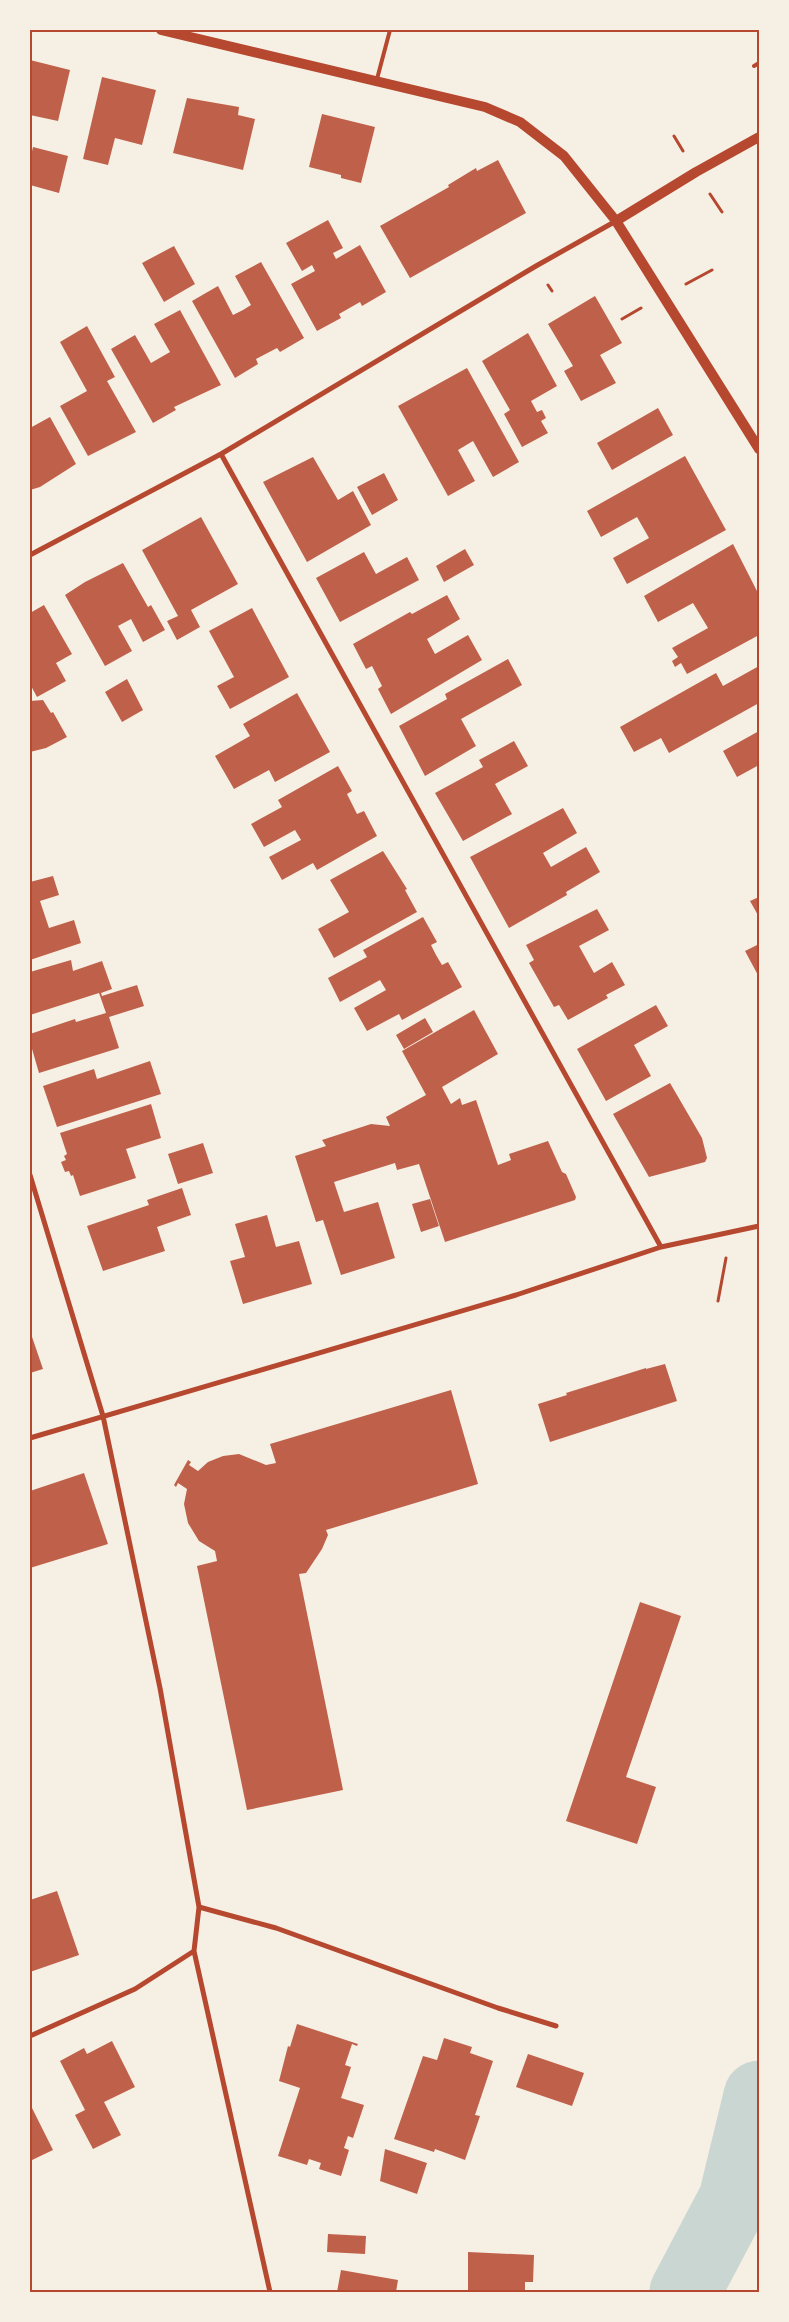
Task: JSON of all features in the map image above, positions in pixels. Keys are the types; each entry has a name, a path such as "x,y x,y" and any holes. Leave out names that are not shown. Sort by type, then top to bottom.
{"main road":[{"path":"161,30 485,107 520,122 564,156 616,221 759,448"},
{"path":"616,221 710,164 759,137"}],"street":[{"path":"30,555 221,454 536,266 616,221"},
{"path":"221,454 661,1247"},
{"path":"30,1175 103,1416 160,1688 199,1907 194,1951 270,2292"},
{"path":"30,1438 516,1295 661,1247 759,1226"},
{"path":"199,1907 276,1928 498,2008 556,2026"},
{"path":"30,2036 135,1989 194,1951"}],"lane":[{"path":"376,82 390,30"},
{"path":"754,66 759,63"}],"path":[{"path":"718,1301 732,1232"}],"building":[{"path":"30,60 70,70 58,121 30,115"},
{"path":"102,77 156,90 142,145 115,138 108,165 83,159"},
{"path":"187,98 239,107 238,115 255,119 243,170 173,153"},
{"path":"322,114 375,127 361,183 341,178 341,175 309,167"},
{"path":"33,147 68,156 59,193 30,185 30,160"},
{"path":"498,160 526,213 410,278 380,226 449,187 448,185 476,168 477,171"},
{"path":"328,220 343,248 333,253 336,259 360,245 386,292 362,306 360,302 339,314 341,318 317,331 291,284 315,271 312,265 302,271 286,243"},
{"path":"174,246 195,284 164,302 142,263"},
{"path":"261,262 304,338 280,352 277,348 256,359 258,364 235,378 192,301 218,286 233,315 243,310 251,305 235,276"},
{"path":"595,296 622,343 600,355 616,383 581,401 564,371 573,366 548,324"},
{"path":"180,310 221,385 174,407 176,410 153,423 111,349 135,335 151,363 170,352 154,324"},
{"path":"87,326 115,377 107,381 136,432 88,456 60,406 87,391 60,342"},
{"path":"528,333 557,386 531,401 537,412 542,410 546,418 541,421 548,433 522,447 504,414 510,410 482,361"},
{"path":"467,368 519,462 493,477 473,441 458,450 475,481 448,496 398,406"},
{"path":"658,408 673,435 612,470 597,443"},
{"path":"50,417 76,464 40,487 30,490 30,428"},
{"path":"685,456 726,530 627,584 613,558 649,538 637,517 601,537 587,511"},
{"path":"313,457 338,500 353,491 371,525 307,562 263,482"},
{"path":"384,473 398,500 372,515 357,487"},
{"path":"201,517 238,584 191,610 200,627 177,640 167,621 178,616 142,550"},
{"path":"733,544 759,595 759,635 687,674 681,663 675,667 672,661 678,657 672,648 708,628 693,603 658,622 644,596"},
{"path":"465,549 474,565 444,582 436,566"},
{"path":"364,552 376,574 407,557 419,580 340,622 316,578"},
{"path":"123,563 148,607 151,605 165,630 143,642 131,619 118,626 132,651 105,666 65,595 85,582"},
{"path":"447,595 460,619 427,639 435,654 468,635 482,660 391,714 378,689 382,686 372,666 366,669 353,644 410,612 412,614"},
{"path":"44,605 72,654 56,663 66,681 37,697 30,684 30,613"},
{"path":"252,608 289,677 230,709 217,686 234,677 209,631"},
{"path":"508,659 522,685 461,719 476,746 425,776 399,726 447,699 445,694"},
{"path":"759,666 759,703 669,753 661,738 634,752 620,727 716,673 723,686"},
{"path":"127,679 143,710 122,722 105,692"},
{"path":"297,693 330,752 275,782 269,770 234,789 215,756 250,736 243,724"},
{"path":"43,700 51,713 53,712 67,737 46,748 30,752 30,701"},
{"path":"759,731 759,765 737,777 723,751"},
{"path":"514,741 528,766 495,784 512,814 463,841 435,793 483,767 479,760"},
{"path":"338,766 352,791 347,794 357,814 364,811 377,836 317,870 313,863 282,880 269,857 301,840 295,830 264,847 251,824 282,807 278,800"},
{"path":"563,808 577,833 543,853 551,867 586,847 600,872 566,892 567,895 509,928 470,857"},
{"path":"383,851 407,889 405,890 417,912 334,958 318,929 349,912 330,880"},
{"path":"53,876 59,895 40,901 49,928 74,920 81,943 30,960 30,882"},
{"path":"759,897 759,917 750,901"},
{"path":"597,909 609,930 579,946 594,973 612,962 625,985 606,995 608,998 568,1020 559,1005 554,1007 529,963 534,960 526,945"},
{"path":"423,917 437,942 431,945 436,955 442,965 448,962 462,987 402,1020 399,1014 367,1031 354,1008 386,990 380,980 340,1002 328,978 367,957 363,950"},
{"path":"759,944 759,977 745,951"},
{"path":"71,960 73,971 102,961 112,989 101,993 102,996 137,985 144,1006 109,1017 119,1048 39,1073 30,1042 30,1034 75,1019 76,1022 106,1013 99,993 30,1015 30,972"},
{"path":"656,1005 668,1026 634,1045 651,1076 606,1101 577,1049"},
{"path":"474,1010 498,1054 442,1087 451,1104 460,1098 462,1105 476,1100 498,1165 511,1160 509,1154 548,1141 562,1172 566,1174 576,1197 575,1200 445,1242 419,1164 397,1170 395,1163 334,1182 344,1212 378,1202 395,1258 341,1275 323,1220 316,1222 295,1156 326,1146 322,1140 371,1124 390,1126 386,1117 426,1095 402,1051"},
{"path":"425,1018 433,1032 404,1049 396,1035"},
{"path":"150,1061 161,1094 57,1127 43,1086 94,1069 97,1079"},
{"path":"670,1083 702,1138 707,1158 705,1162 649,1177 613,1114"},
{"path":"151,1104 161,1138 126,1149 136,1178 80,1196 73,1175 71,1176 69,1171 65,1172 61,1162 66,1160 64,1156 67,1154 60,1133"},
{"path":"203,1143 213,1173 178,1184 168,1154"},
{"path":"182,1188 191,1215 157,1227 165,1251 103,1271 87,1226 149,1205 147,1200"},
{"path":"430,1199 439,1226 421,1232 412,1204"},
{"path":"267,1215 276,1247 299,1241 312,1284 243,1304 230,1261 245,1257 235,1224"},
{"path":"30,1331 43,1369 30,1373"},
{"path":"665,1364 677,1401 550,1442 538,1404 567,1395 566,1393 646,1368"},
{"path":"451,1390 478,1484 326,1530 328,1535 322,1549 306,1573 299,1574 343,1790 247,1810 197,1566 217,1561 215,1551 199,1541 188,1523 184,1504 187,1489 178,1483 176,1487 174,1485 188,1460 191,1462 189,1465 198,1471 208,1462 223,1456 239,1454 266,1465 276,1463 270,1444"},
{"path":"84,1473 108,1544 30,1568 30,1491"},
{"path":"640,1602 681,1616 626,1777 656,1787 637,1844 566,1821"},
{"path":"57,1891 79,1955 30,1972 30,1900"},
{"path":"297,2024 358,2044 357,2046 352,2044 345,2065 351,2067 341,2098 364,2105 353,2138 348,2136 344,2148 349,2150 341,2176 319,2169 321,2163 309,2159 307,2165 278,2156 300,2088 279,2081 288,2046 290,2047"},
{"path":"444,2038 472,2047 470,2053 493,2061 475,2115 480,2116 465,2160 435,2149 434,2152 394,2139 423,2056 437,2060"},
{"path":"112,2041 135,2087 104,2102 121,2135 93,2149 75,2115 85,2110 60,2061 84,2048 87,2054"},
{"path":"528,2054 584,2073 572,2106 516,2087"},
{"path":"30,2104 53,2150 30,2161"},
{"path":"385,2149 427,2163 417,2194 380,2181"},
{"path":"328,2234 366,2236 365,2254 327,2252"},
{"path":"468,2252 534,2255 533,2282 525,2282 525,2292 468,2292"},
{"path":"341,2270 398,2280 396,2292 337,2292"}],"waterway":[{"path":"685,2292 734,2199 759,2096"}]}
